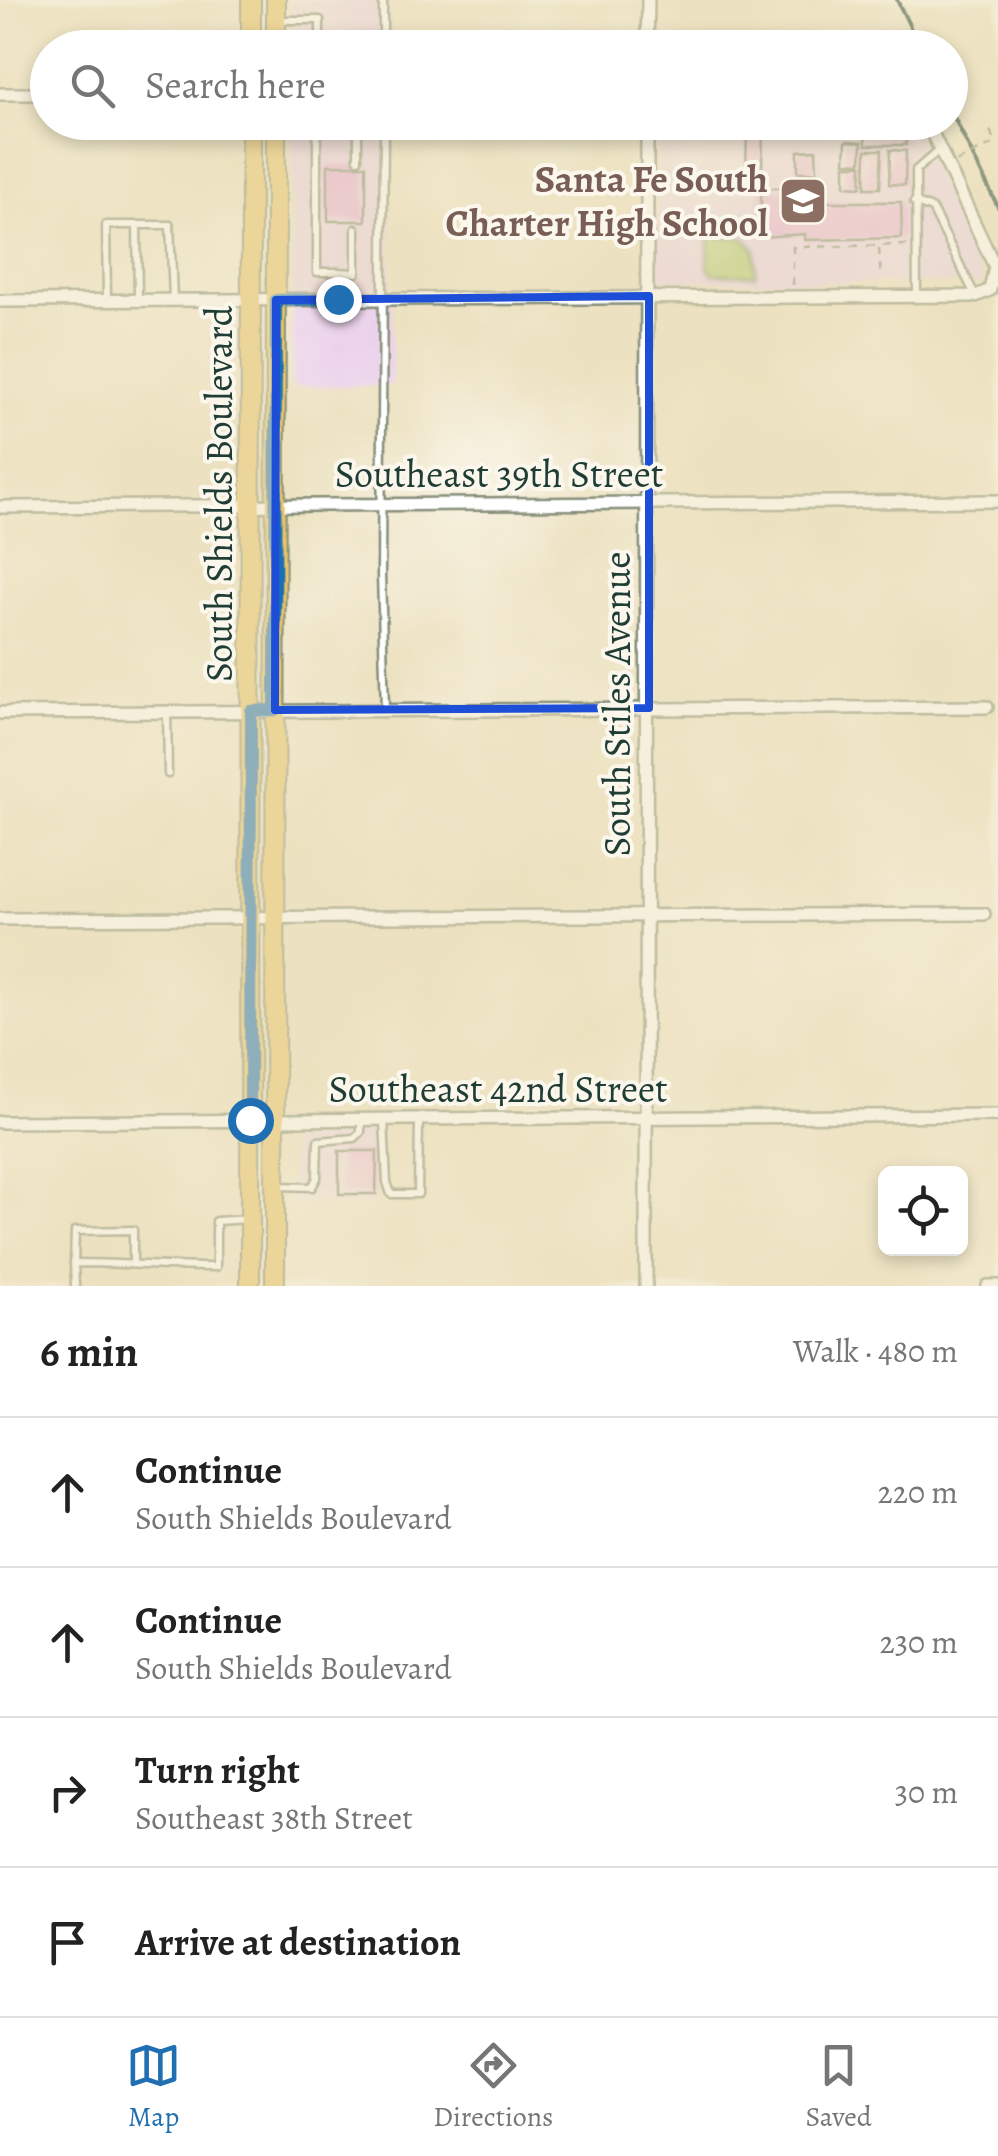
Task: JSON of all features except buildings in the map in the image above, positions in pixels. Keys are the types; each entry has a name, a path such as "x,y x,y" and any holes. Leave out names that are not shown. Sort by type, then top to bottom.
{"main road":[{"path":"251,30 252,0"},
{"path":"276,0 276,30"},
{"name":"South Shields Boulevard","path":"250,1286 251,140"},
{"name":"South Shields Boulevard","path":"275,1286 276,140"}],"street":[{"path":"647,30 648,0"},
{"path":"0,94 30,94"},
{"name":"South Stiles Avenue","path":"646,1286 647,140"},
{"path":"0,301 976,296 990,290 995,267 938,140"},
{"name":"Southeast 39th Street","path":"0,508 998,501"},
{"path":"0,713 988,707"},
{"path":"0,918 984,914"},
{"name":"Southeast 42nd Street","path":"0,1122 996,1115"},
{"path":"988,1286 998,1286"}],"lane":[{"path":"383,0 383,30"},
{"path":"276,20 320,20 320,30"},
{"path":"317,140 317,272 356,273 356,229"},
{"path":"358,140 358,160"},
{"path":"384,140 381,575 385,709"},
{"path":"916,296 916,170 944,151"},
{"path":"914,202 932,209 976,296"},
{"path":"107,300 106,225 170,225 173,300"},
{"path":"137,225 138,300"},
{"path":"338,272 338,299"},
{"path":"167,711 168,774"},
{"path":"384,1119 391,1194 418,1194 419,1119"},
{"path":"274,1186 312,1186 317,1178 318,1141 355,1138 361,1132 361,1120"},
{"path":"74,1263 216,1267 216,1220 250,1219"},
{"path":"75,1286 74,1231 134,1230 134,1263"}],"path":[{"path":"944,151 954,163 996,143 990,130 997,127"},
{"path":"793,286 793,248 909,245"},
{"path":"879,246 881,280"}],"highlighted area":[{"path":"649,296 649,708 275,710 276,300"}],"shaded area":[{"path":"291,0 389,0 389,30 291,30"},
{"path":"292,140 390,140 392,385 292,387"},
{"name":"Santa Fe South Charter High School","path":"657,140 920,140 984,284 658,280"},
{"path":"375,1129 376,1203 290,1203 291,1138 300,1130"}],"green space":[{"path":"709,237 744,238 755,248 755,275 713,274 708,269"}],"railway":[{"path":"897,0 911,30"},
{"path":"965,140 998,207"}],"place":[{"name":"Santa Fe South Charter High School","path":"803,201"}],"route":[{"path":"250,1120 251,711 275,710 276,300 338,299"}]}
